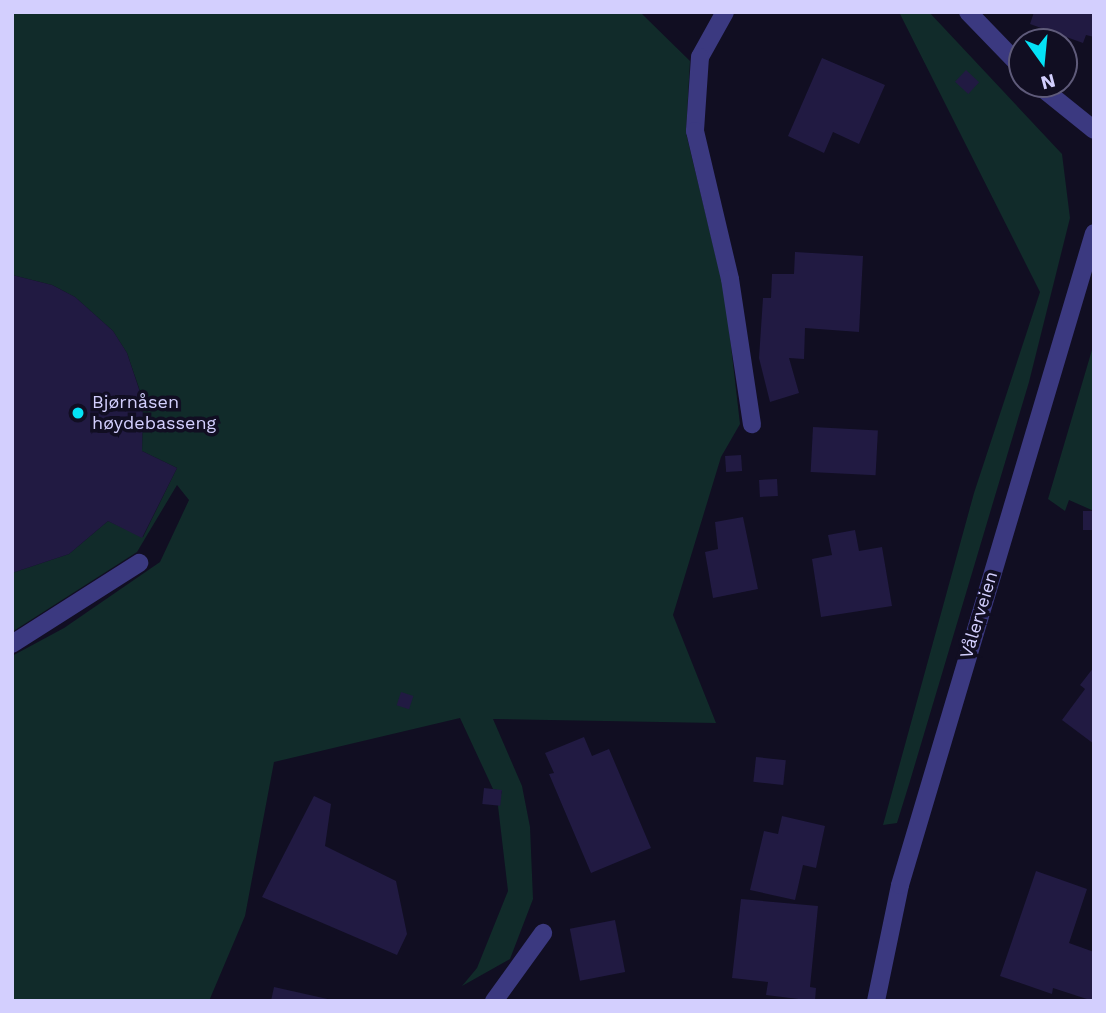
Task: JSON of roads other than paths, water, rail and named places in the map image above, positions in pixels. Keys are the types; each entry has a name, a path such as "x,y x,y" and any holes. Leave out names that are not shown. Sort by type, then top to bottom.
{"street":[{"path":"724,12 700,57 695,131 730,279 752,424"},
{"path":"968,12 1008,53"},
{"path":"1054,98 1094,130"},
{"name":"Vålerveien","path":"876,1001 900,886 945,726 1094,233"},
{"path":"12,644 139,563"},
{"path":"494,1001 543,933"}],"place":[{"name":"Bjørnåsen høydebasseng","path":"78,413"}]}
